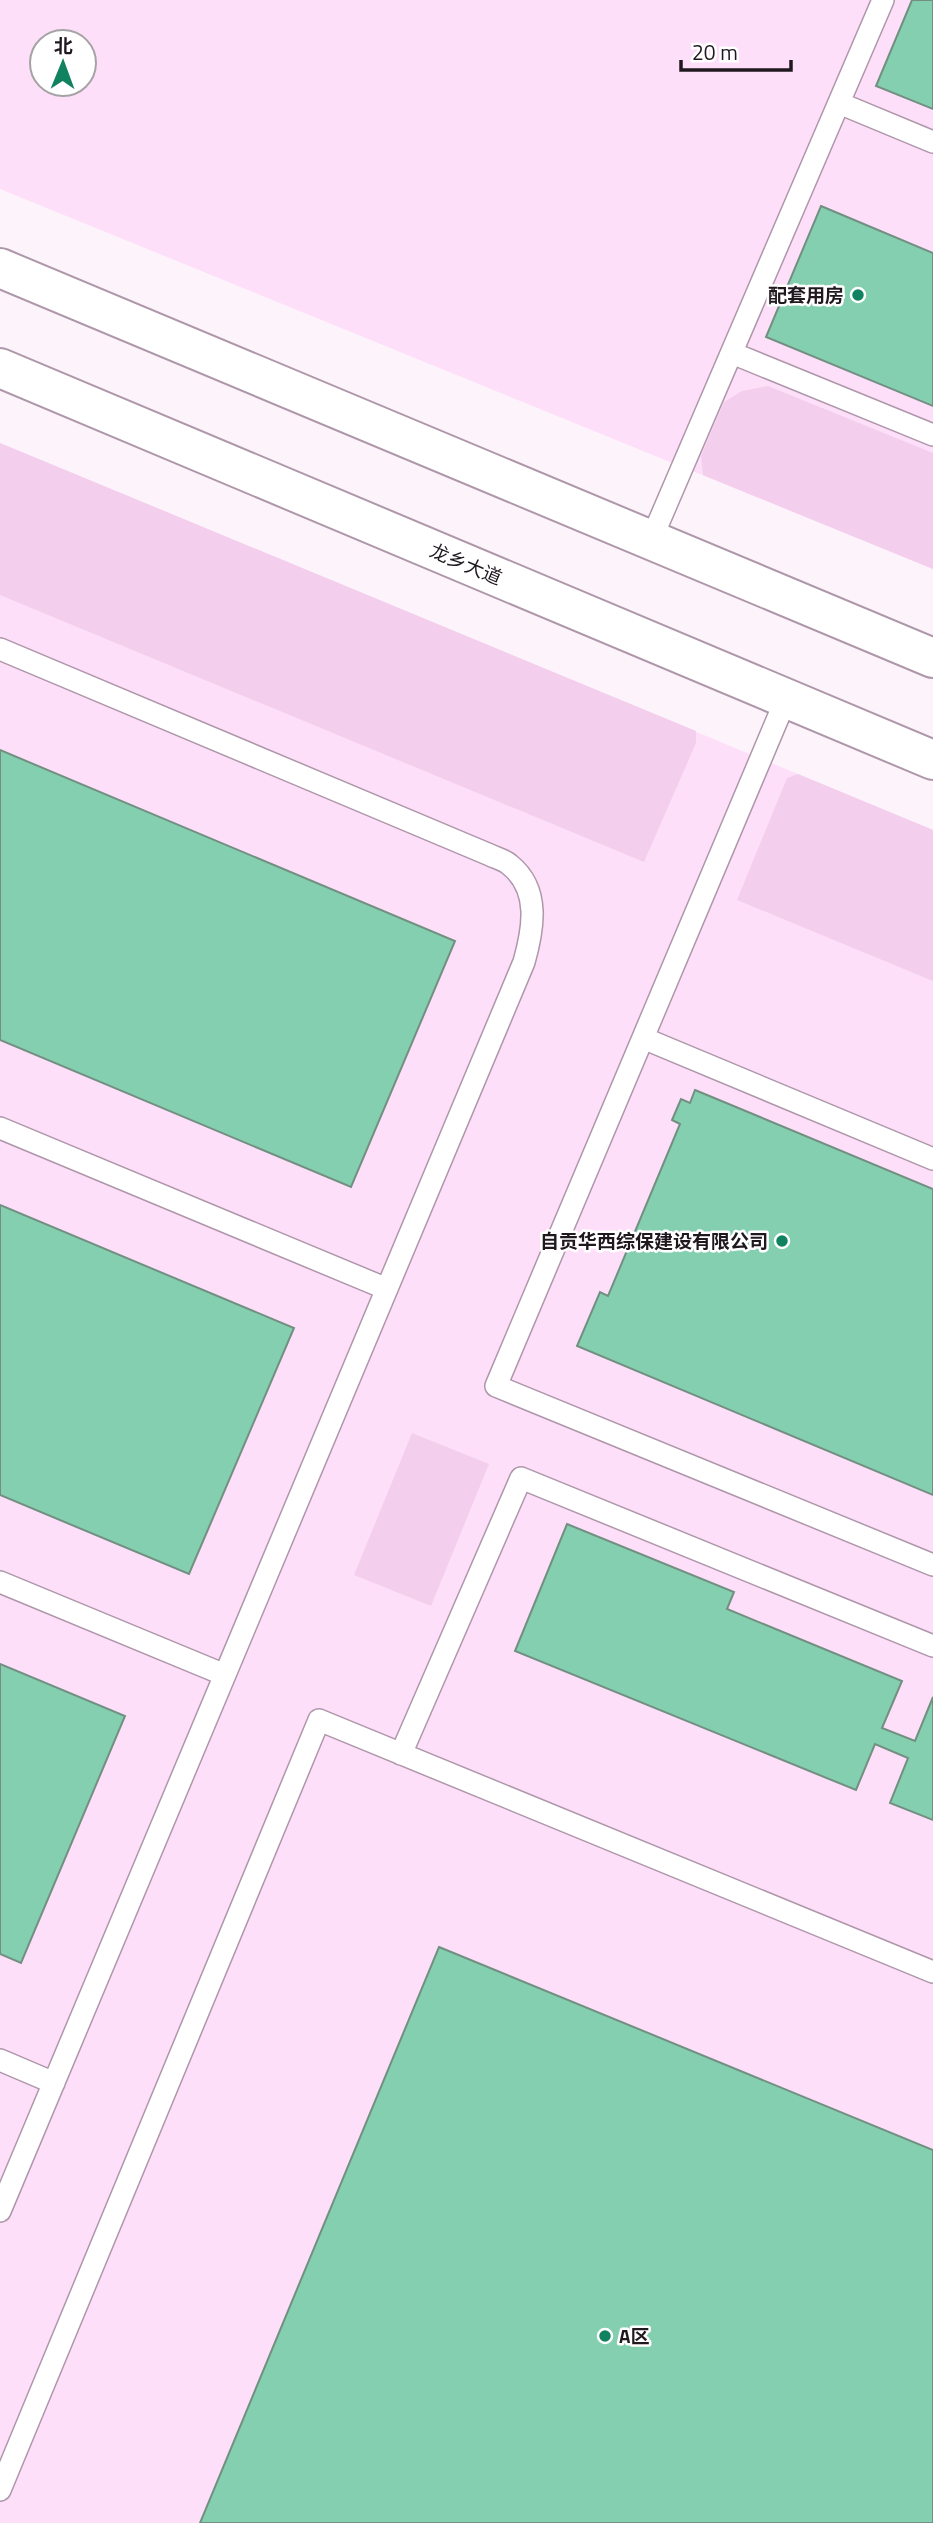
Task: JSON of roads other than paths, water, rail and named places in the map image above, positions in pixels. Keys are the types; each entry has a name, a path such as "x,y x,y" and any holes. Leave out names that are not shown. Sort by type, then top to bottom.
{"main road":[{"path":"0,268 933,658"},
{"name":"龙乡大道","path":"0,368 933,761"}],"lane":[{"path":"652,541 883,0"},
{"path":"839,103 933,142"},
{"path":"732,353 933,435"},
{"path":"0,649 490,855 510,865 524,883 533,905 533,932 524,962 0,2211"},
{"path":"786,699 496,1385 933,1565"},
{"path":"643,1038 933,1158"},
{"path":"0,1128 387,1289"},
{"path":"401,1754 521,1478 933,1646"},
{"path":"0,1582 225,1675"},
{"path":"0,2490 319,1720 933,1972"},
{"path":"0,2060 54,2082"}],"place":[{"name":"配套用房","path":"858,295"},
{"name":"自贡华西综保建设有限公司","path":"782,1241"},
{"name":"A区","path":"605,2336"}]}
